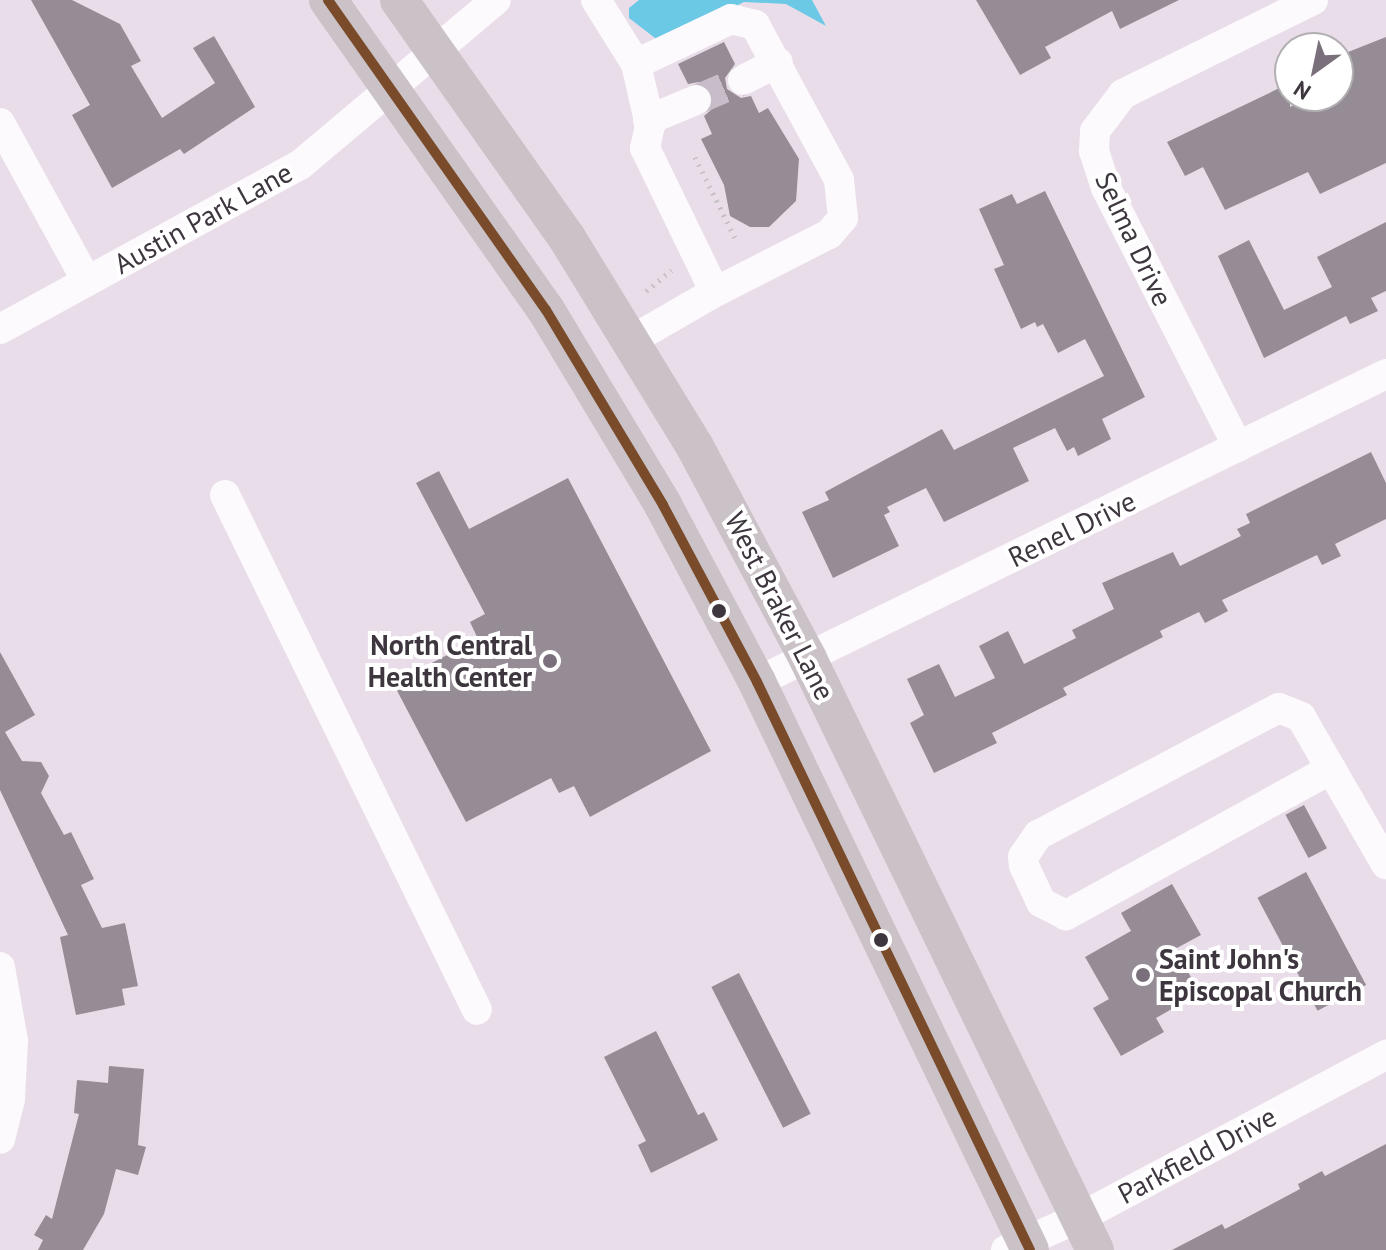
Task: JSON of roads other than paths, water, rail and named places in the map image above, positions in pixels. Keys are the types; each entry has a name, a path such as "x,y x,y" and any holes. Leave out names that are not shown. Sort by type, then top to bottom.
{"main road":[{"name":"West Braker Lane","path":"328,0 393,89 600,394 757,682 1021,1247"},
{"name":"West Braker Lane","path":"399,0 632,340 752,549 1087,1234"}],"street":[{"name":"Austin Park Lane","path":"0,329 300,165 496,0"},
{"path":"596,0 636,64 648,120 645,148 715,292"},
{"name":"Selma Drive","path":"1238,447 1106,188 1094,151 1095,131 1123,94 1313,0"},
{"path":"632,340 715,292 829,234 843,218 839,180 778,62 755,25 741,19 636,64"},
{"path":"743,80 778,62"},
{"path":"648,120 696,100"},
{"path":"0,123 87,281"},
{"name":"Renel Drive","path":"757,682 1386,374"},
{"path":"225,495 477,1010"},
{"path":"1331,769 1066,915 1041,902 1024,866 1026,850 1038,835 1270,709 1290,709 1301,717 1386,864"},
{"path":"0,967 13,1041 10,1099 0,1139"},
{"name":"Parkfield Drive","path":"1021,1247 1087,1234 1386,1055"}],"water":[{"path":"639,0 812,0 826,26 786,4 744,2 670,39 655,38 629,18 629,8"}],"tunnel":[{"path":"696,100 743,80"}],"place":[{"name":"North Central Health Center","path":"550,661"},
{"name":"Saint John's Episcopal Church","path":"1143,975"}]}
